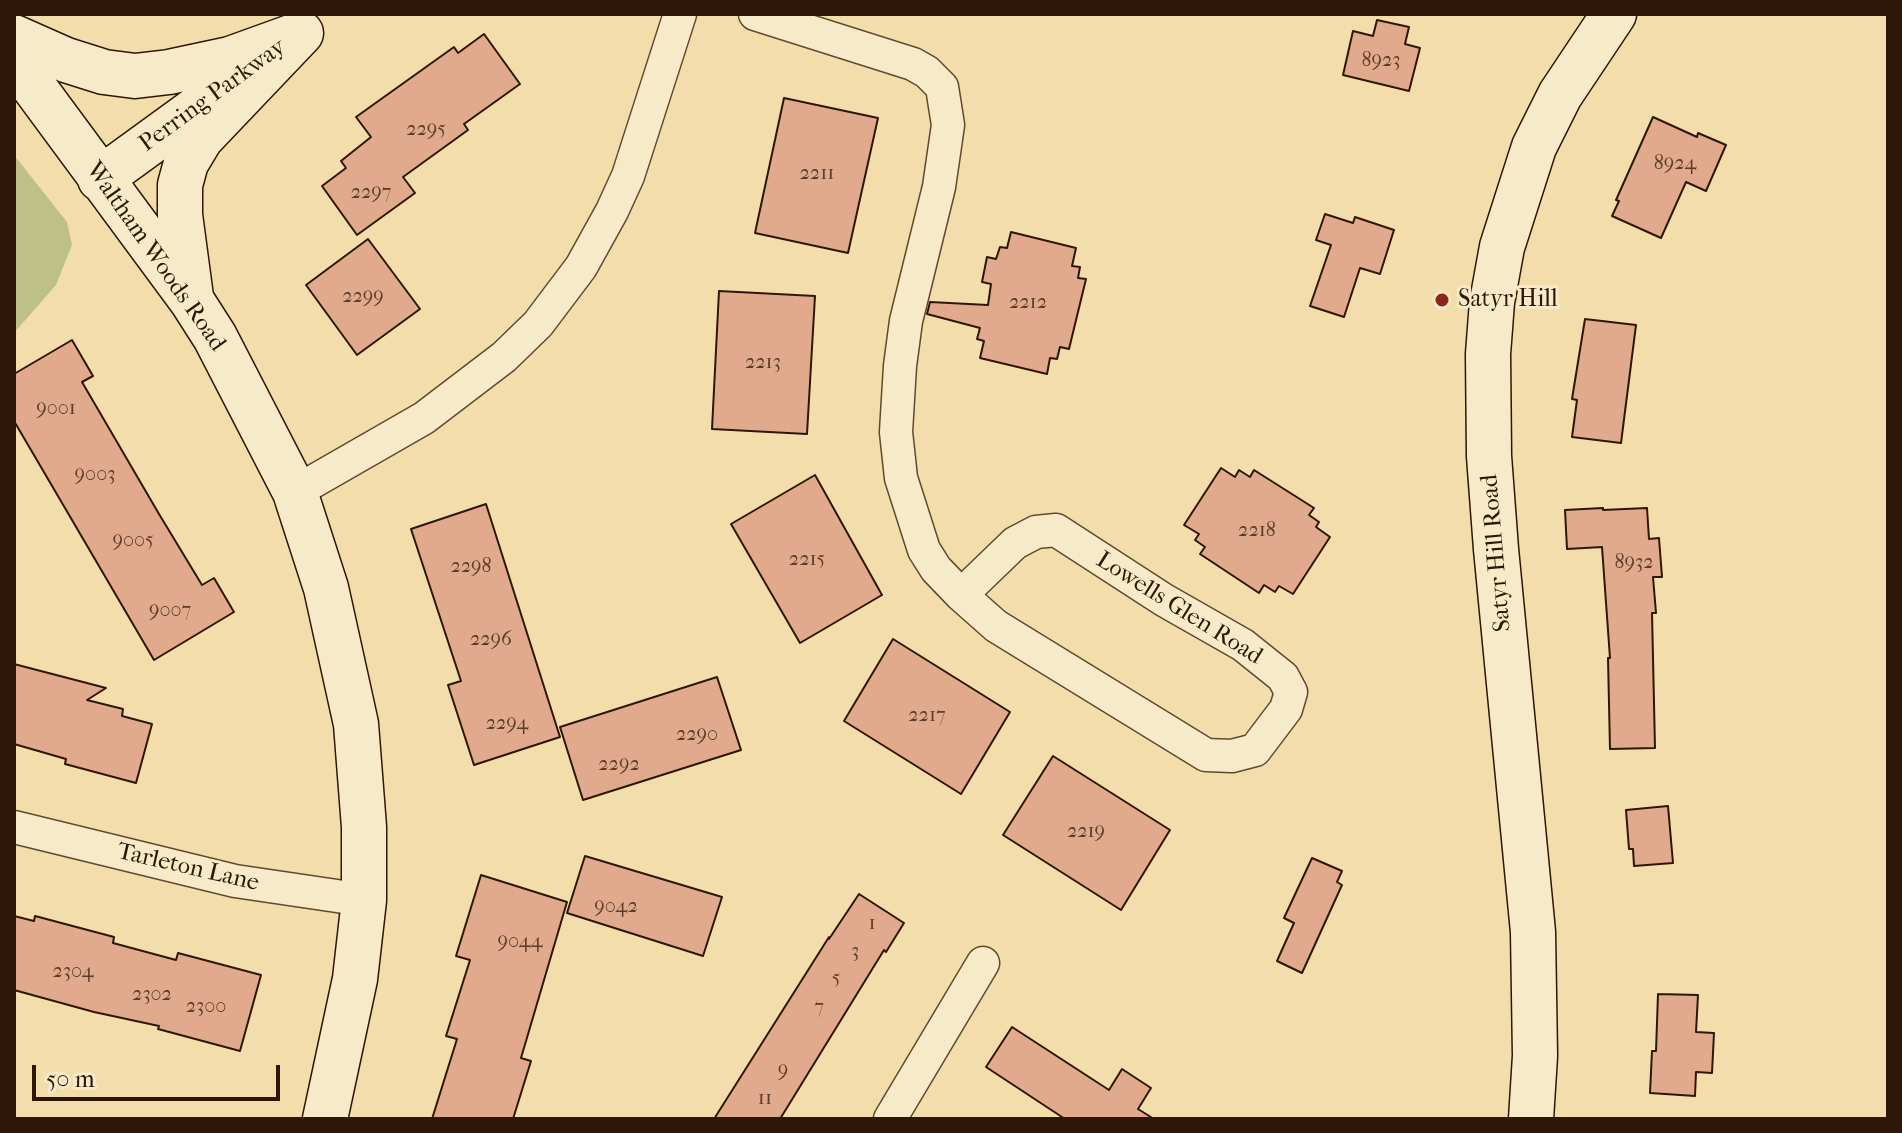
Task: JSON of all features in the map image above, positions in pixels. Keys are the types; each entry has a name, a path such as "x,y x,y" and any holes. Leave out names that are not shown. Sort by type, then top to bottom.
{"street":[{"path":"295,492 424,418 504,357 538,324 581,267 612,211 628,176 680,14"},
{"name":"Lowells Glen Road","path":"755,14 913,64 927,72 942,87 948,125 939,187 906,321 896,432 901,478 924,550 936,569 961,595 996,626 1206,755 1232,756 1255,750 1286,709 1291,692 1283,677 1243,645 1164,600 1056,530 1036,532 1015,543 961,595"},
{"name":"Satyr Hill Road","path":"1531,1119 1535,1056 1533,932 1496,549 1489,456 1488,354 1492,302 1502,247 1534,147 1560,95 1614,14"},
{"path":"14,37 66,60 104,72 135,76 230,59 314,24"},
{"path":"192,301 180,215 180,185 186,163 201,138 314,24"},
{"name":"Perring Parkway","path":"100,179 314,24"},
{"name":"Waltham Woods Road","path":"14,60 192,301 237,377 295,492 326,588 356,724 364,827 364,900 355,979 325,1119"},
{"name":"Tarleton Lane","path":"14,827 235,881 364,900"},
{"path":"896,1117 983,963"}],"green space":[{"path":"14,155 67,222 72,245 56,285 14,333"}],"building":[{"path":"1377,20 1409,27 1405,44 1420,48 1409,91 1343,75 1353,31 1373,36"},
{"path":"484,34 520,84 464,124 468,130 403,177 415,193 357,235 322,186 346,168 341,161 371,137 356,117 454,47 458,53"},
{"path":"784,98 878,118 848,253 755,233"},
{"path":"1653,117 1697,137 1698,133 1726,145 1706,191 1686,182 1661,238 1612,216 1619,201 1616,200"},
{"path":"1325,214 1353,223 1355,217 1394,230 1380,274 1360,268 1344,317 1310,306 1331,245 1316,240"},
{"path":"1011,232 1076,248 1072,266 1080,267 1078,278 1086,279 1069,349 1060,347 1057,359 1050,358 1047,374 980,358 984,341 977,339 980,328 927,314 930,302 988,305 991,284 982,282 987,257 996,259 1000,247 1007,248"},
{"path":"368,239 420,309 357,355 306,285"},
{"path":"719,291 815,296 807,434 712,429"},
{"path":"1585,319 1636,325 1621,443 1572,437 1577,400 1572,399"},
{"path":"72,340 93,376 82,382 159,514 202,585 214,578 234,612 154,660 14,421 14,374"},
{"path":"1221,468 1235,477 1239,470 1250,477 1254,470 1314,508 1309,515 1319,522 1316,527 1330,537 1293,594 1279,586 1275,592 1264,585 1259,593 1200,554 1205,547 1195,540 1199,534 1184,525"},
{"path":"815,475 882,595 800,643 731,524"},
{"path":"486,504 560,737 474,765 448,685 461,681 411,529"},
{"path":"1647,508 1649,539 1659,538 1662,577 1653,577 1656,613 1652,613 1655,748 1610,749 1610,658 1602,547 1567,549 1565,510"},
{"path":"893,639 1010,712 961,794 844,721"},
{"path":"14,664 106,688 87,700 123,709 122,716 152,724 136,783 65,764 66,759 14,744"},
{"path":"717,677 741,750 583,800 560,727"},
{"path":"1053,756 1170,830 1121,910 1003,835"},
{"path":"1668,806 1673,863 1634,866 1633,849 1629,849 1626,810"},
{"path":"585,856 722,897 703,956 567,913"},
{"path":"1312,858 1342,871 1337,882 1342,885 1302,973 1277,961 1294,923 1284,918"},
{"path":"481,875 567,902 521,1058 531,1061 513,1119 432,1119 457,1039 446,1036 470,960 456,956"},
{"path":"859,894 904,923 886,952 884,950 780,1119 714,1119 829,937"},
{"path":"14,916 34,921 35,916 114,937 113,943 176,960 178,953 261,975 240,1051 158,1029 159,1026 14,990"},
{"path":"1658,994 1698,995 1696,1032 1714,1033 1712,1073 1696,1072 1695,1096 1650,1093 1652,1051 1656,1051"},
{"path":"1012,1027 1109,1090 1122,1069 1151,1088 1138,1109 1154,1119 1065,1119 986,1067"}],"place":[{"name":"Satyr Hill","path":"1442,300"}]}
